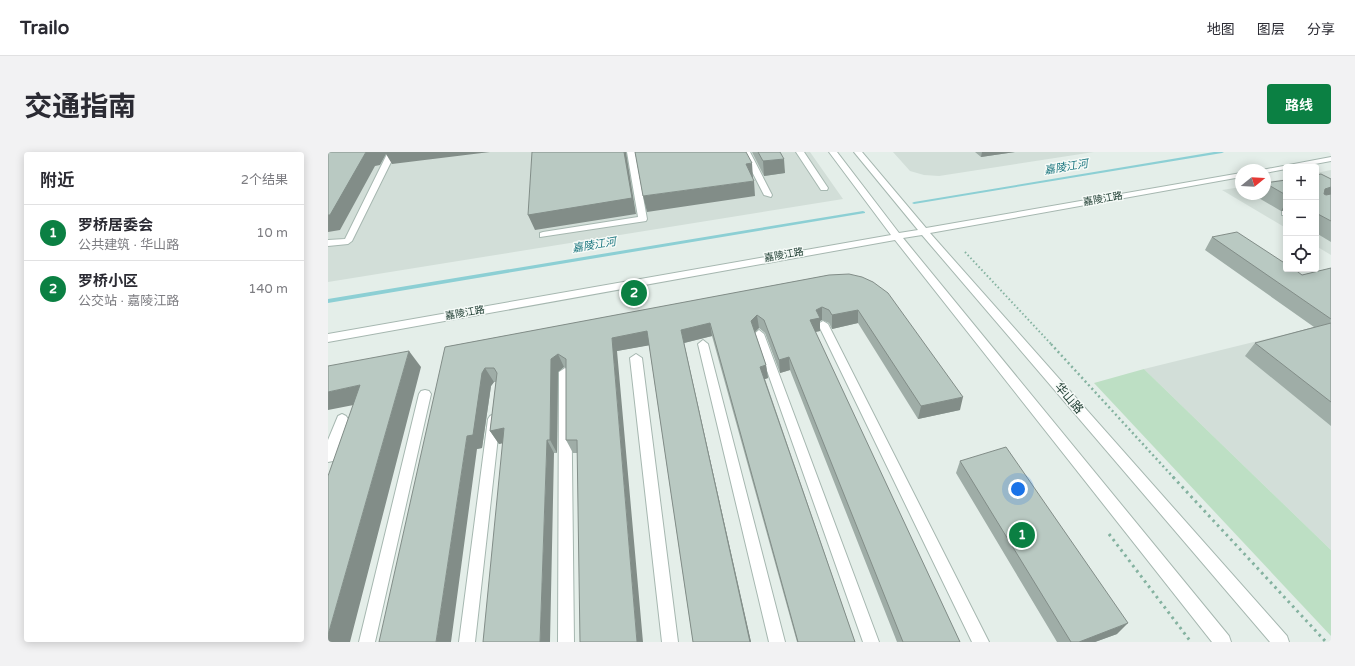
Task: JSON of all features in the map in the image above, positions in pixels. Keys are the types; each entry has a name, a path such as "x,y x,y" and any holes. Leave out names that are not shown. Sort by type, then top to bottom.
{"street":[{"path":"328,243 348,240 392,152"},
{"path":"543,235 643,219 631,152"},
{"path":"746,152 768,196"},
{"path":"800,152 824,188"},
{"path":"833,152 896,235 1223,642"},
{"name":"华山路","path":"858,152 1281,642"},
{"path":"1305,164 1331,159"},
{"path":"1271,170 1283,168"},
{"name":"嘉陵江路","path":"328,338 924,230 1235,176"},
{"path":"823,324 982,642"},
{"path":"759,334 871,642"},
{"path":"703,344 777,642"},
{"path":"636,358 670,642"},
{"path":"565,372 566,642"},
{"path":"367,642 425,394"},
{"path":"467,642 495,409"},
{"path":"328,457 342,419"}],"path":[{"path":"962,251 974,260 1326,642"}],"shaded area":[{"path":"328,152 810,152 843,199 328,282"},
{"path":"893,152 1094,152 939,176 924,175 910,171"},
{"path":"1331,170 1331,255 1319,248 1319,172"},
{"path":"1283,179 1283,226 1239,200 1271,200 1271,181"},
{"path":"1235,188 1235,198 1222,190"},
{"path":"1331,323 1331,550 1144,369"}],"green space":[{"path":"1144,369 1331,550 1331,636 1094,383"}],"building":[{"path":"328,152 366,152 330,215 328,215"},
{"path":"532,152 624,152 632,198 528,215"},
{"path":"635,152 746,152 752,163 746,164 754,181 643,196"},
{"path":"758,152 780,152 784,159 763,161"},
{"path":"1319,174 1331,179 1331,187 1325,189 1324,194 1331,194 1331,221 1319,215"},
{"path":"1283,180 1283,193 1271,186 1271,182"},
{"path":"1237,232 1283,262 1283,272 1298,272 1302,275 1331,268 1331,319 1212,237"},
{"path":"849,274 862,277 873,282 888,293 963,397 921,406 858,310 832,315 829,310 822,307 816,310 820,318 810,320 960,642 903,642 789,357 779,360 764,320 757,315 751,321 766,365 760,367 855,642 798,642 710,323 681,330 750,642 693,642 647,331 612,338 637,642 580,642 577,440 566,440 566,359 558,354 551,359 550,440 547,440 540,642 483,642 504,428 490,431 497,373 494,368 485,368 482,373 473,435 467,436 436,642 379,642 445,347 829,275"},
{"path":"1331,323 1331,402 1255,343"},
{"path":"409,351 328,635 328,476 360,385 328,392 328,366"},
{"path":"1006,447 1128,623 1079,642 1071,642 960,461"}],"waterway":[{"name":"嘉陵江河","path":"914,203 1222,152"},
{"name":"嘉陵江河","path":"328,301 863,212"}],"place":[{"name":"罗桥小区","path":"634,293"},
{"name":"罗桥居委会","path":"1022,535"}]}
